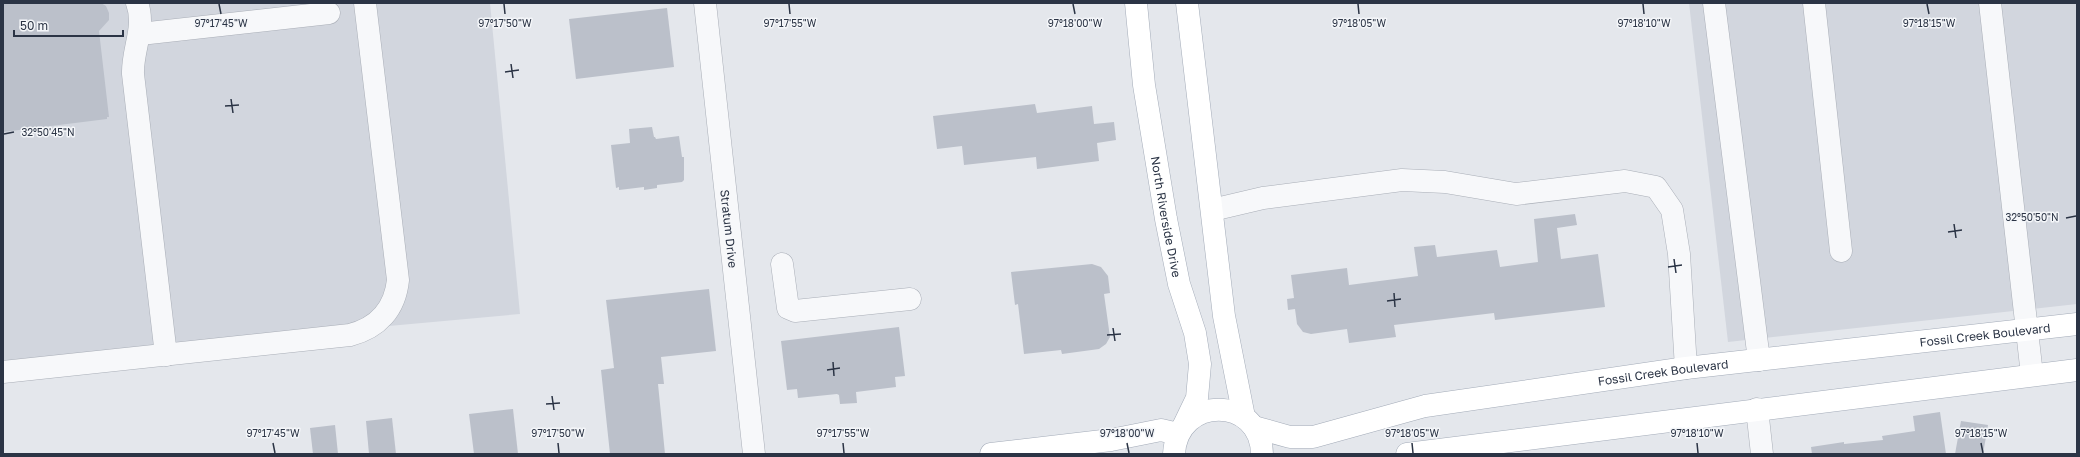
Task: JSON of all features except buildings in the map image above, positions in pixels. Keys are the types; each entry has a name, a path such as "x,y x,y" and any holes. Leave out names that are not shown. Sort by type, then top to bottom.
{"main road":[{"name":"North Riverside Drive","path":"1136,3 1144,85 1166,219 1179,284 1195,333 1200,364 1197,398 1179,438"},
{"path":"1187,3 1224,316 1249,422 1259,436 1262,454"},
{"name":"Fossil Creek Boulevard","path":"1179,438 1200,414 1219,409 1232,411 1249,422 1290,437 1313,437 1425,406 1686,368 2077,324"},
{"path":"1406,454 2077,370"},
{"path":"991,454 1111,440 1161,430 1179,438"}],"street":[{"path":"137,3 140,12 140,34 133,63 166,355"},
{"path":"3,372 350,335 376,323 390,308 397,290 397,270 365,3"},
{"name":"Stratum Drive","path":"705,3 754,454"},
{"path":"1714,3 1759,360"},
{"path":"1814,3 1841,252"},
{"path":"1990,3 2032,376"},
{"path":"140,34 330,13"},
{"path":"1212,210 1264,198 1402,180 1445,182 1516,194 1625,182 1656,187 1672,210 1679,254 1686,368"},
{"path":"782,264 788,308 796,311 910,299"},
{"path":"1757,410 1762,454"}],"shaded area":[{"path":"3,3 490,3 520,314 3,361"},
{"path":"1689,3 2077,3 2077,304 1728,342"}]}
